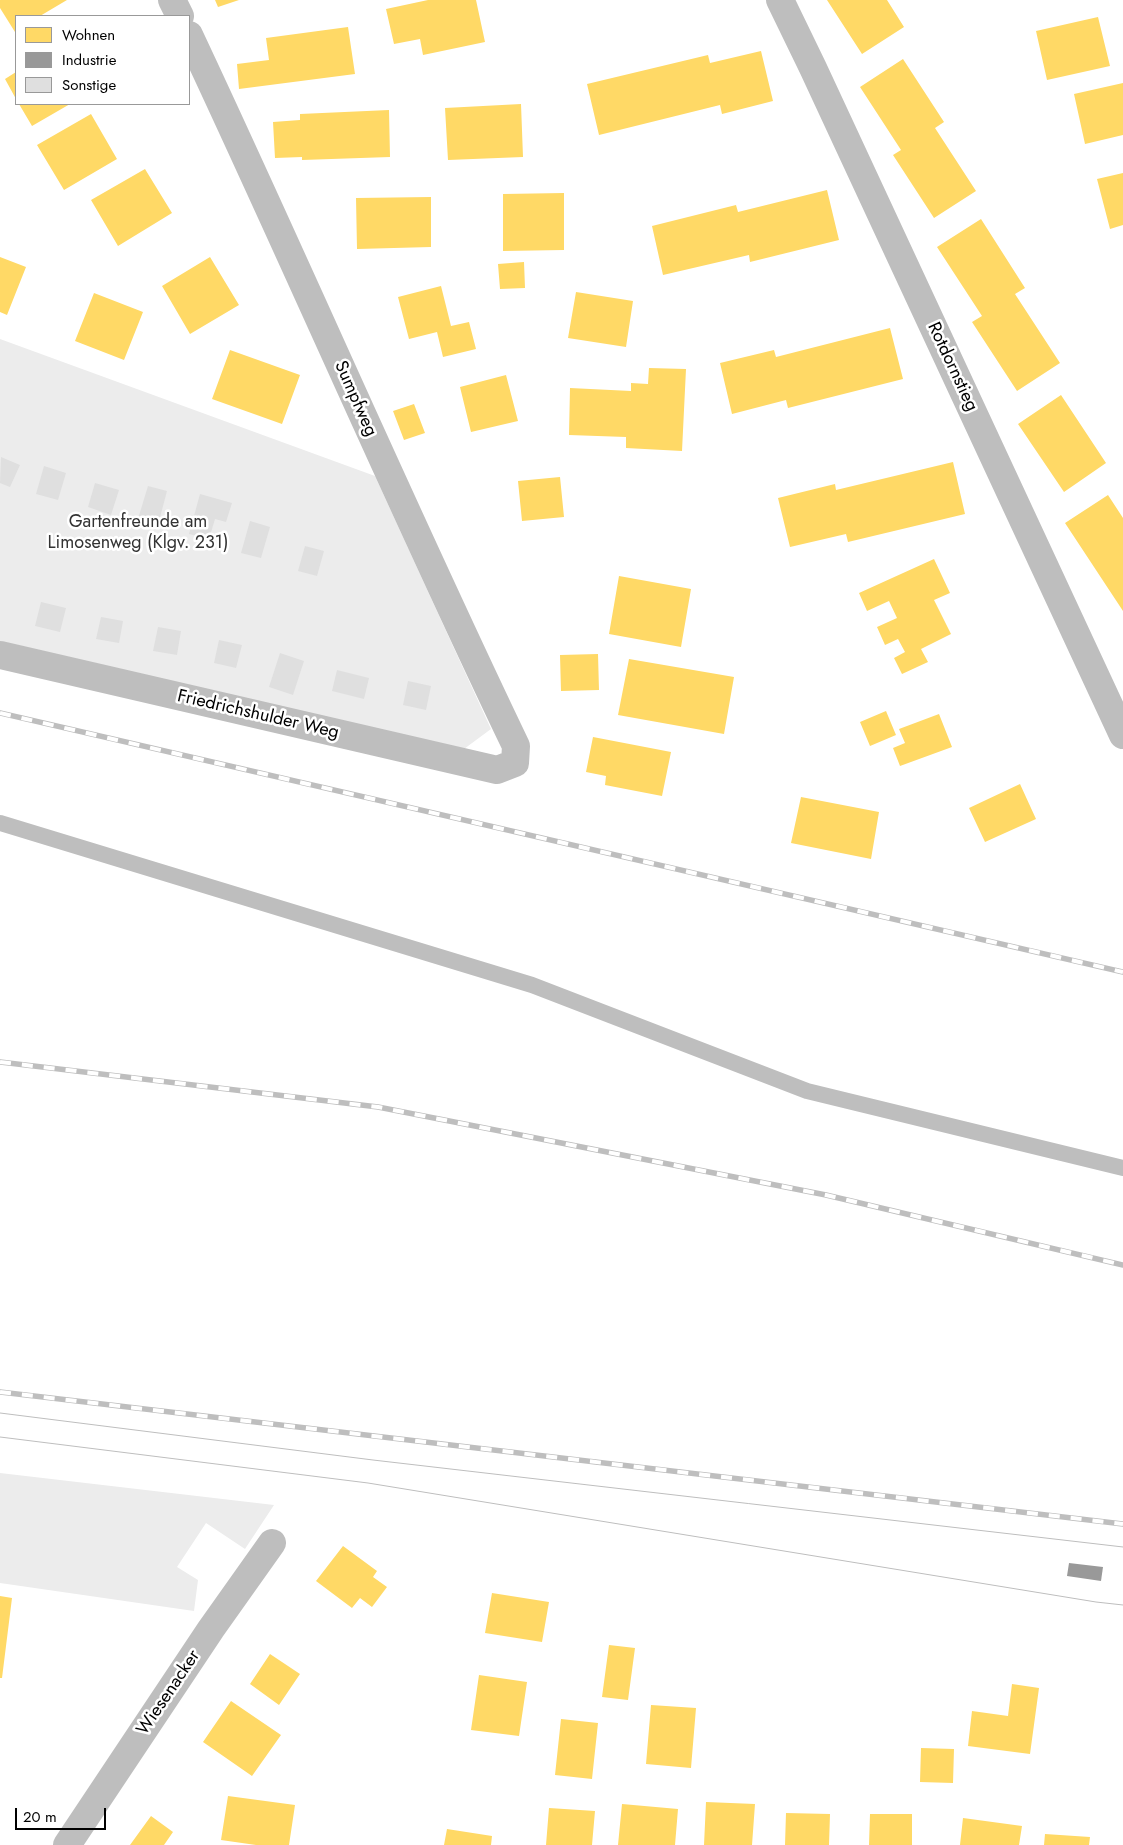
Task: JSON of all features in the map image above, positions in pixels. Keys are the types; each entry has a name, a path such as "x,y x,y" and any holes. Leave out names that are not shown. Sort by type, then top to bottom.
{"street":[{"path":"172,0 180,15"},
{"name":"Rotdornstieg","path":"780,0 1123,735"},
{"name":"Sumpfweg","path":"190,37 256,177 449,605 516,746 515,763"},
{"name":"Friedrichshulder Weg","path":"0,655 497,770 515,763"},
{"name":"Wiesenacker","path":"68,1845 211,1629 272,1542"}],"lane":[{"path":"0,823 532,984 807,1091 1123,1168"}],"green space":[{"name":"Gartenfreunde am Limosenweg (Klgv. 231)","path":"0,339 375,476 491,729 464,749 0,641"},
{"path":"0,1473 274,1505 245,1549 206,1523 177,1567 198,1580 194,1611 0,1583"}],"building: Wohnen":[{"path":"0,0 67,0 42,15 15,15 15,32 0,8"},
{"path":"215,0 239,0 218,7"},
{"path":"428,0 476,0 485,42 423,55 420,39 394,44 386,9"},
{"path":"827,0 887,0 904,27 862,54"},
{"path":"1098,17 1110,66 1047,80 1036,31"},
{"path":"348,27 355,74 239,89 237,64 269,60 266,38"},
{"path":"761,51 773,101 722,114 720,105 599,135 587,84 708,55 710,63"},
{"path":"903,59 944,122 935,128 976,191 934,218 893,155 901,150 860,87"},
{"path":"15,73 15,97 5,79"},
{"path":"1123,83 1123,135 1085,144 1074,94"},
{"path":"521,104 523,157 448,160 445,108"},
{"path":"20,105 68,105 32,126"},
{"path":"389,110 390,157 302,160 302,157 275,158 273,122 300,120 300,114"},
{"path":"91,114 117,159 64,190 37,145"},
{"path":"145,169 172,213 118,246 91,200"},
{"path":"1123,173 1123,225 1110,229 1097,179"},
{"path":"827,190 839,240 750,262 749,255 663,275 652,226 736,205 738,212"},
{"path":"564,193 564,250 503,251 503,194"},
{"path":"431,197 431,247 357,249 356,198"},
{"path":"981,219 1025,288 1015,294 1060,363 1017,391 972,322 982,316 937,247"},
{"path":"0,257 26,267 7,315 0,312"},
{"path":"210,257 239,305 190,334 162,286"},
{"path":"524,262 525,288 500,289 498,264"},
{"path":"441,286 451,326 469,322 476,349 443,357 437,332 409,339 398,297"},
{"path":"576,292 633,301 626,347 568,338"},
{"path":"94,293 143,312 124,360 75,341"},
{"path":"890,328 903,379 788,408 786,400 732,414 720,363 774,350 776,357"},
{"path":"230,350 300,375 282,424 212,399"},
{"path":"649,368 686,369 682,451 626,448 626,437 569,435 570,388 631,391 631,383 648,384"},
{"path":"506,375 518,421 471,432 460,387"},
{"path":"1061,395 1106,463 1064,492 1018,424"},
{"path":"414,404 425,433 404,440 393,411"},
{"path":"953,462 965,514 848,542 846,534 790,547 778,498 835,484 836,490"},
{"path":"560,477 564,517 522,521 518,481"},
{"path":"1108,495 1123,518 1123,611 1065,523"},
{"path":"934,559 950,593 934,600 951,634 921,649 928,662 902,674 894,658 905,652 898,639 885,645 877,627 897,618 889,601 867,611 859,593"},
{"path":"619,576 691,589 681,647 609,634"},
{"path":"598,654 599,690 561,691 560,655"},
{"path":"629,659 734,677 724,734 618,715"},
{"path":"886,711 896,735 870,746 860,722"},
{"path":"939,714 952,747 900,766 893,748 905,743 899,729"},
{"path":"593,737 671,752 662,796 605,785 606,776 586,772"},
{"path":"1020,784 1036,819 985,842 969,808"},
{"path":"801,797 879,812 871,859 791,843"},
{"path":"343,1546 377,1571 373,1577 387,1587 372,1607 360,1598 352,1608 316,1581"},
{"path":"492,1593 549,1602 542,1642 485,1633"},
{"path":"0,1596 12,1598 2,1678 0,1678"},
{"path":"609,1645 635,1648 628,1700 602,1697"},
{"path":"270,1654 300,1674 279,1705 250,1684"},
{"path":"479,1675 527,1682 519,1736 471,1730"},
{"path":"1012,1684 1039,1688 1030,1754 968,1746 972,1711 1008,1716"},
{"path":"231,1701 281,1735 252,1776 203,1742"},
{"path":"651,1705 696,1708 691,1768 646,1764"},
{"path":"561,1719 598,1723 592,1779 555,1775"},
{"path":"921,1748 954,1749 953,1783 920,1782"},
{"path":"228,1796 295,1805 289,1845 256,1845 221,1840"},
{"path":"706,1802 755,1804 752,1845 704,1845"},
{"path":"622,1804 678,1809 675,1845 618,1845"},
{"path":"549,1808 595,1811 592,1845 546,1845"},
{"path":"786,1813 830,1814 829,1845 785,1845"},
{"path":"870,1814 912,1814 912,1845 869,1845"},
{"path":"151,1816 173,1832 164,1845 130,1845"},
{"path":"963,1818 1022,1826 1019,1845 960,1845"},
{"path":"447,1829 492,1836 491,1845 444,1845"},
{"path":"1045,1834 1090,1837 1089,1845 1044,1845"}],"building: Industrie":[{"path":"1069,1563 1103,1567 1101,1581 1067,1576"}],"building: Sonstige":[{"path":"1,457 20,465 10,487 0,483"},
{"path":"44,466 66,473 58,500 36,494"},
{"path":"95,483 119,490 111,515 88,507"},
{"path":"148,486 167,491 158,525 138,519"},
{"path":"200,494 232,503 226,522 215,519 209,539 189,534"},
{"path":"250,521 270,527 261,558 241,553"},
{"path":"305,546 324,551 317,576 298,571"},
{"path":"41,602 66,608 60,632 35,626"},
{"path":"101,617 123,621 119,643 96,639"},
{"path":"158,627 181,631 177,655 153,651"},
{"path":"219,640 242,645 236,668 214,663"},
{"path":"280,653 304,661 293,695 269,687"},
{"path":"337,670 369,678 364,699 332,691"},
{"path":"408,681 431,686 426,710 403,705"}],"tram line":[{"path":"0,1413 373,1460 1123,1547"},
{"path":"0,1437 368,1483 1123,1605"}],"railway":[{"path":"0,713 1123,972"},
{"path":"0,1062 378,1107 826,1195 1123,1265"},
{"path":"0,1392 1123,1524"}]}
